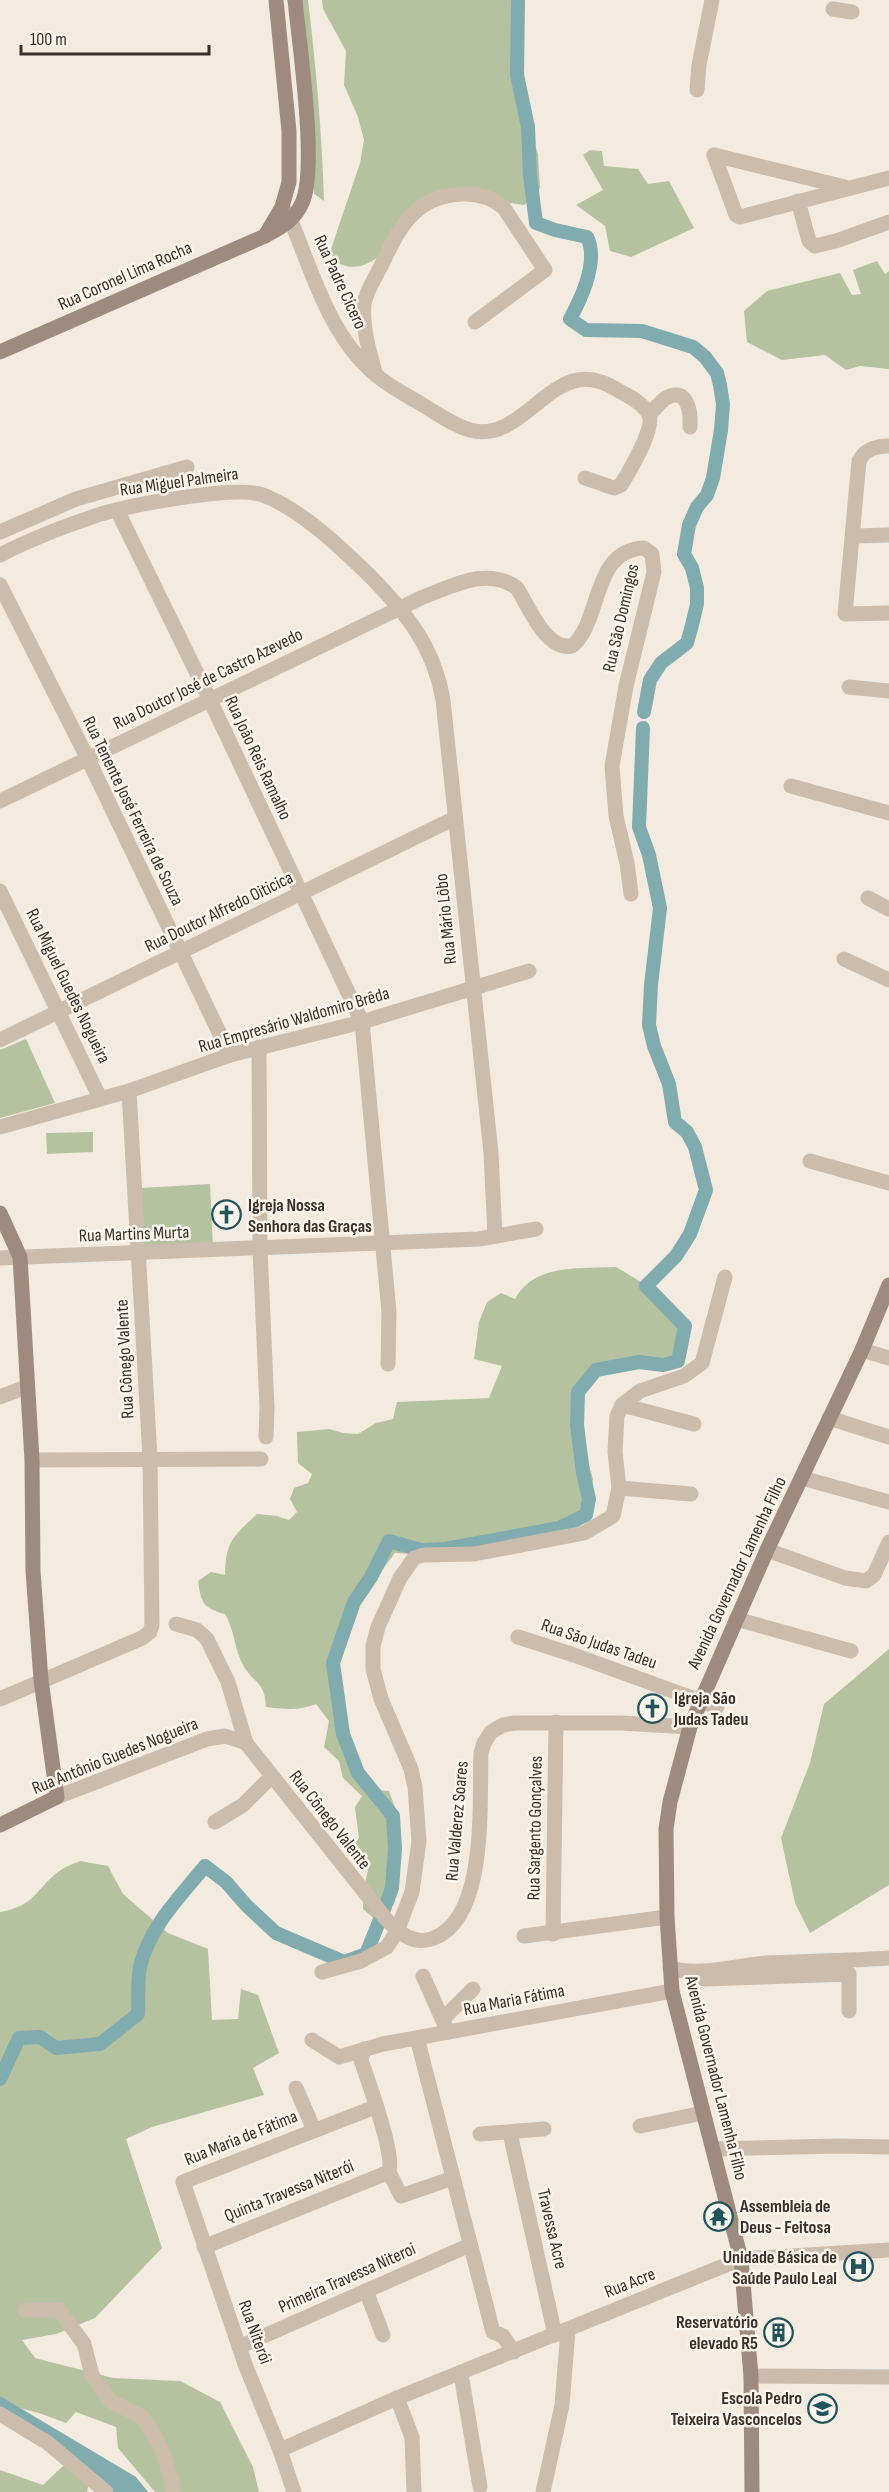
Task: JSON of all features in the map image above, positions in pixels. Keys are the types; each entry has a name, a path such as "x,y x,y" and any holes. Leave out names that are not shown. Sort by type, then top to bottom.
{"street":[{"path":"265,236 282,207 289,183 290,157 276,0"},
{"path":"291,221 303,202 308,185 308,136 295,0"},
{"path":"697,90 699,65 712,0"},
{"path":"833,9 852,12"},
{"path":"847,188 714,154 738,217 889,178"},
{"path":"376,375 366,332 364,306 366,295 392,244 414,213 423,206 454,195 469,194 495,201 504,208 544,270 475,322"},
{"path":"798,201 809,241 819,246 889,222"},
{"name":"Rua Padre Cícero","path":"282,207 291,221 337,328 348,346 376,375 449,420 471,430 483,432 500,428 565,384 590,379 605,383 637,402 649,415"},
{"name":"Rua Coronel Lima Rocha","path":"0,352 265,236 291,221"},
{"path":"585,478 614,488 621,485 650,428 649,415 665,399 674,396 688,402 691,408 690,427"},
{"path":"889,446 875,447 859,461 845,614 889,613"},
{"name":"Rua Miguel Palmeira","path":"0,532 76,499 187,467"},
{"name":"Rua Miguel Palmeira","path":"0,555 117,510 202,495 246,491 260,494 294,511 349,556 401,608"},
{"name":"Rua João Reis Ramalho","path":"117,510 210,700 362,1022"},
{"path":"853,536 889,535"},
{"name":"Rua São Domingos","path":"401,608 466,580 497,577 517,588 548,639 560,646 572,646 580,638 604,576 611,566 632,550 644,548 649,550 655,561 654,572 626,686 612,766 616,816 632,894"},
{"name":"Rua Tenente José Ferreira de Souza","path":"0,585 88,759 230,1055"},
{"name":"Rua Doutor José de Castro Azevedo","path":"0,801 401,608"},
{"name":"Rua Mário Lôbo","path":"401,608 420,636 439,678 491,1153 495,1236"},
{"path":"849,687 889,691"},
{"path":"791,786 889,813"},
{"name":"Rua Doutor Alfredo Oiticica","path":"0,1040 455,818"},
{"name":"Rua Miguel Guedes Nogueira","path":"0,891 100,1098"},
{"path":"868,898 889,909"},
{"path":"844,959 889,980"},
{"name":"Rua Empresário Waldomiro Brêda","path":"0,1127 129,1091 230,1055 362,1022 529,971"},
{"path":"362,1022 389,1312 388,1364"},
{"path":"259,1047 260,1249 267,1407 266,1437"},
{"name":"Rua Cônego Valente","path":"41,1680 142,1638 150,1632 152,1625 150,1458 129,1091"},
{"path":"810,1161 889,1183"},
{"path":"0,1213 20,1257 32,1460 33,1571 41,1680 57,1797"},
{"name":"Rua Martins Murta","path":"0,1258 479,1239 536,1229"},
{"path":"322,1972 378,1954 387,1947 397,1931 412,1892 419,1841 419,1810 411,1769 381,1699 373,1669 373,1646 378,1627 400,1578 414,1558 423,1555 474,1554 584,1533 613,1516 619,1488 617,1416 622,1405 640,1391 684,1376 702,1363 725,1277"},
{"name":"Avenida Governador Lamenha Filho","path":"752,2492 751,2376 741,2259 671,1980 667,1917 666,1829 670,1802 690,1727 700,1701 767,1550 862,1350 889,1285"},
{"path":"862,1350 889,1358"},
{"path":"0,1397 26,1387"},
{"path":"622,1405 694,1424"},
{"path":"829,1418 889,1437"},
{"path":"32,1460 261,1459"},
{"path":"802,1478 889,1502"},
{"path":"619,1488 691,1494"},
{"path":"767,1550 845,1578 866,1581 874,1575 889,1542"},
{"path":"736,1619 851,1651"},
{"name":"Rua Cônego Valente","path":"176,1624 197,1630 207,1639 228,1682 246,1743 366,1896 397,1931"},
{"name":"Rua São Judas Tadeu","path":"518,1637 717,1707"},
{"path":"0,1699 41,1680"},
{"name":"Rua Valderez Soares","path":"397,1931 417,1940 430,1939 443,1934 456,1922 467,1905 476,1862 482,1754 487,1737 496,1729 515,1723 556,1722 690,1727"},
{"name":"Rua Sargento Gonçalves","path":"553,1934 556,1722"},
{"name":"Rua Antônio Guedes Nogueira","path":"0,1825 57,1797 207,1739 225,1736 246,1743"},
{"path":"215,1822 243,1805 271,1777"},
{"path":"524,1936 553,1934 667,1917"},
{"path":"671,1980 681,1971 768,1963 889,1958"},
{"path":"671,1980 849,1974 849,2011"},
{"path":"423,1976 446,2025 473,1989"},
{"name":"Rua Maria Fátima","path":"364,2049 417,2038 446,2025 671,1980"},
{"path":"417,2038 493,2332 503,2336 514,2352"},
{"path":"312,2040 339,2056 364,2049"},
{"path":"364,2049 361,2060 391,2164 389,2172 400,2196 453,2178"},
{"name":"Rua Maria de Fátima","path":"296,2088 314,2130"},
{"name":"Rua Maria de Fátima","path":"183,2182 375,2107"},
{"path":"640,2126 703,2113"},
{"path":"480,2134 544,2129"},
{"name":"Travessa Acre","path":"510,2133 562,2332 562,2405 543,2492"},
{"path":"713,2149 889,2147"},
{"name":"Quinta Travessa Niterói","path":"204,2247 389,2172"},
{"name":"Rua Niterói","path":"183,2182 239,2347 280,2450 294,2492"},
{"name":"Primeira Travessa Niteroi","path":"239,2347 470,2245"},
{"name":"Rua Acre","path":"280,2450 397,2398 741,2259 889,2250"},
{"path":"366,2290 383,2336"},
{"path":"25,2310 59,2310 84,2344 92,2375 110,2401 142,2417 160,2445 172,2480 173,2492"},
{"path":"461,2374 480,2487"},
{"path":"751,2376 889,2377"},
{"path":"397,2398 412,2437 414,2492"},
{"path":"0,2414 48,2443 106,2492"}],"green space":[{"path":"300,0 308,0 314,50 324,201 314,194"},
{"path":"322,0 512,0 512,32 520,77 520,100 538,154 540,188 534,198 524,205 467,197 419,205 393,241 372,261 360,266 347,266 333,260 331,249 360,163 364,140 358,117 344,85 346,51 323,9"},
{"path":"590,150 602,151 604,166 638,169 648,184 669,181 694,228 631,257 610,251 605,226 576,205 603,190 583,155"},
{"path":"877,261 885,274 889,271 889,369 860,366 846,370 825,355 782,360 747,342 744,311 767,291 840,273 852,295 861,294 853,270"},
{"path":"26,1039 55,1103 0,1118 0,1050"},
{"path":"93,1132 93,1152 47,1154 46,1133"},
{"path":"210,1184 213,1248 144,1250 141,1188"},
{"path":"616,1267 653,1289 685,1326 684,1351 673,1369 620,1366 588,1380 582,1387 577,1425 593,1479 591,1517 575,1530 431,1555 395,1553 359,1601 346,1632 337,1662 335,1693 363,1771 377,1790 389,1791 397,1813 391,1900 377,1921 363,1909 363,1893 370,1861 361,1856 354,1844 359,1838 355,1807 362,1796 343,1778 339,1761 324,1747 329,1721 316,1704 297,1709 266,1707 262,1688 248,1673 238,1654 225,1614 204,1604 198,1581 211,1572 225,1575 227,1554 232,1540 257,1514 289,1520 297,1512 290,1499 294,1488 308,1483 312,1474 298,1463 297,1432 329,1429 358,1434 376,1423 393,1419 397,1402 489,1398 502,1366 474,1359 479,1322 487,1302 501,1293 515,1299 534,1279 559,1270"},
{"path":"889,1649 889,1885 810,1933 795,1903 781,1838 810,1763 824,1704"},
{"path":"80,1861 108,1866 123,1894 168,1933 208,1949 212,2020 238,2019 241,1989 258,1995 279,2053 253,2068 264,2095 152,2127 126,2139 162,2248 95,2318 56,2334 22,2340 35,2358 113,2378 180,2381 220,2402 253,2467 259,2492 155,2492 118,2448 116,2427 76,2412 66,2423 0,2403 0,1912 21,1906 34,1897 58,1872"},
{"path":"66,2463 89,2484 87,2492 0,2492 0,2470 43,2485"}],"water":[{"path":"0,2396 136,2477 148,2492 122,2492 106,2478 0,2412"}],"waterway":[{"path":"518,0 517,75 528,127 530,175 536,223 587,237 590,247 588,279 570,319 586,330 642,331 693,347 705,357 717,373 720,385 723,404 713,478 707,495 697,507 689,525 684,554 692,568 697,588 697,604 687,643 661,663 650,680 644,712"},
{"path":"387,1902 392,1888 395,1849 393,1816 358,1773 343,1734 333,1663 354,1602 371,1577 389,1541 421,1550 445,1549 559,1528 586,1515 589,1499 577,1425 578,1392 596,1370 639,1362 663,1365 678,1361 685,1326 646,1286 676,1256 690,1234 706,1190 695,1147 687,1132 675,1122 669,1084 654,1046 649,1025 660,908 649,855 639,827 643,728"},
{"path":"0,2079 19,2038 40,2037 56,2048 100,2044 138,2014 140,1967 144,1952 166,1913 205,1866 226,1882 246,1905 276,1933 344,1962 366,1954 385,1907"},
{"path":"76,2460 106,2478 122,2492"}],"place":[{"name":"Igreja Nossa Senhora das Graças","path":"227,1215"},
{"name":"Igreja São Judas Tadeu","path":"653,1708"},
{"name":"Assembleia de Deus - Feitosa","path":"719,2216"},
{"name":"Unidade Básica de Saúde Paulo Leal","path":"858,2267"},
{"name":"Reservatório elevado R5","path":"779,2332"},
{"name":"Escola Pedro Teixeira Vasconcelos","path":"823,2408"}]}
